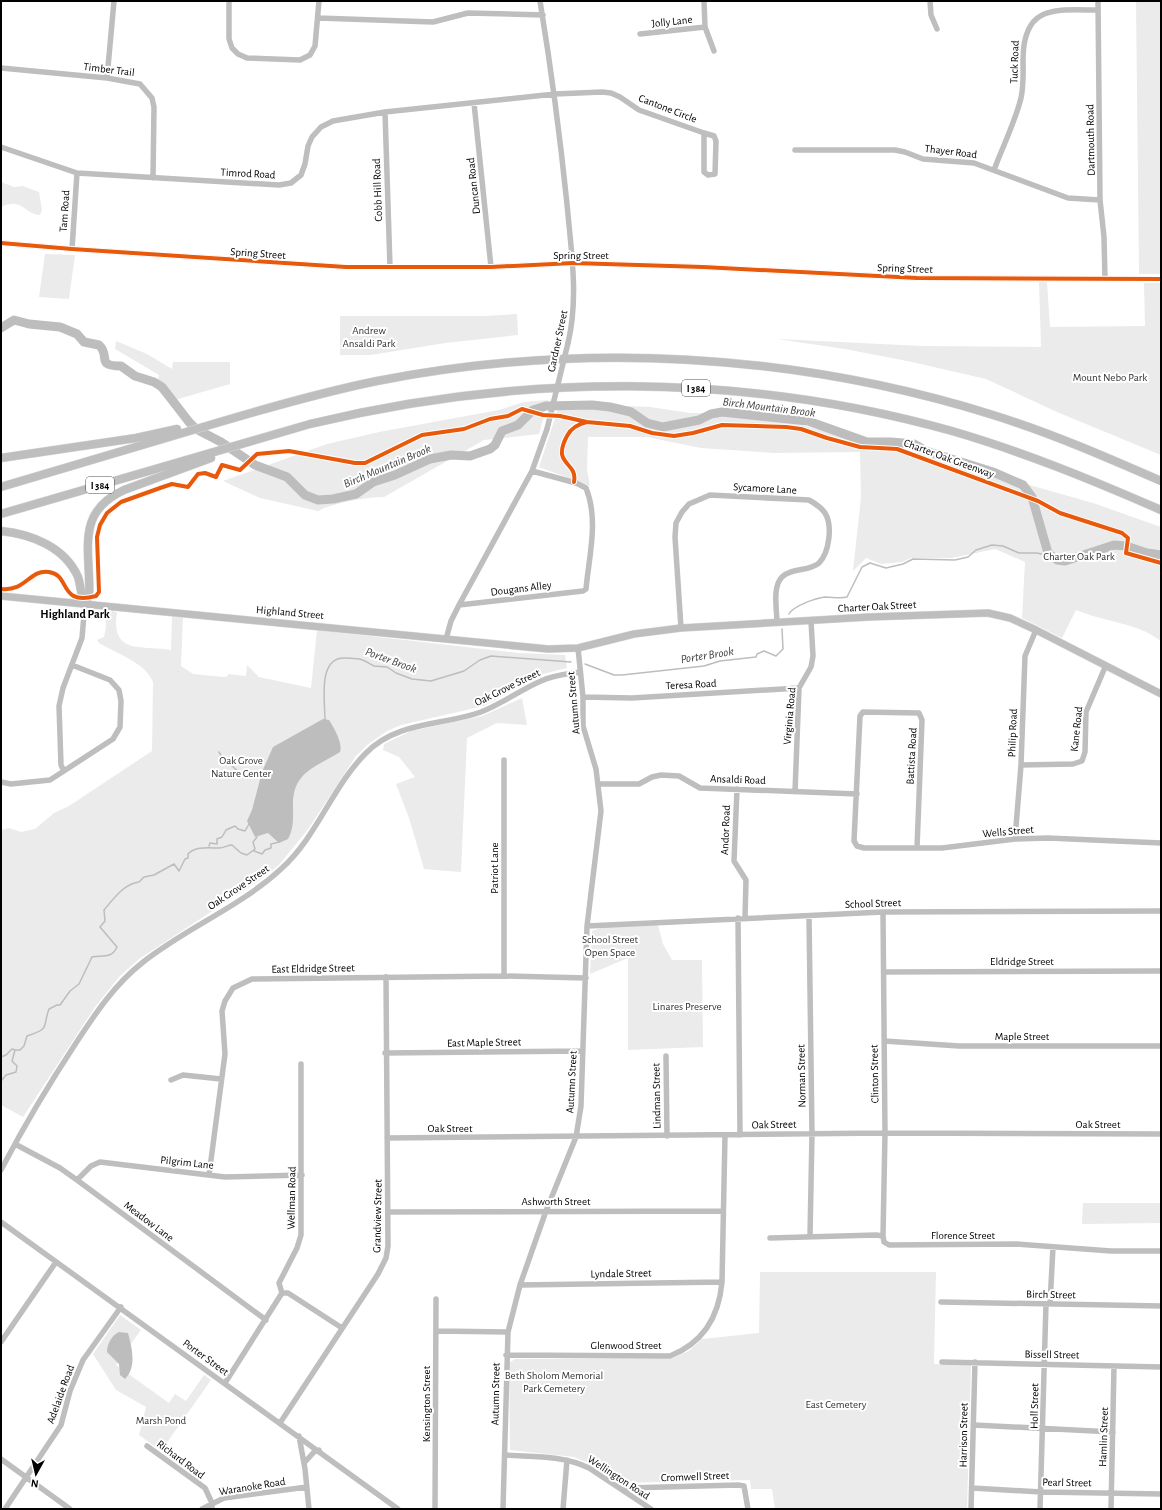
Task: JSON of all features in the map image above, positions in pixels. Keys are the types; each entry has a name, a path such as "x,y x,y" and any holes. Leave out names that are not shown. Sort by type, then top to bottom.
{"highway":[{"path":"1,458 168,434 187,427 208,426 292,401 360,385 474,366 580,358 686,359 799,371 916,394 1030,428 1159,480"},
{"name":"I 384","path":"1,514 226,453 237,445 359,412 469,394 590,386 695,388 755,393 808,400 923,424 1032,457 1161,510"},
{"name":"I 384","path":"1,486 168,434"},
{"path":"85,603 89,593 88,531 94,516 101,505 112,496 124,490 203,458"},
{"path":"1,531 34,538 60,553 76,573 82,599 85,603"}],"main road":[{"name":"Highland Street","path":"1,596 85,603 533,648 578,648"},
{"name":"Charter Oak Street","path":"578,648 634,634 681,628 988,613 1010,618 1036,630 1161,694"}],"street":[{"path":"107,78 114,1"},
{"path":"229,1 229,39 235,51 248,58 300,60 310,54 316,46 319,1"},
{"name":"Gardner Street","path":"446,639 451,621 459,605 532,471 547,429 568,343 574,306 572,263 555,94 540,1"},
{"path":"704,1 705,27 714,51"},
{"path":"930,1 931,15 937,29"},
{"name":"Dartmouth Road","path":"1098,1 1100,200 1104,237 1105,278"},
{"name":"Tuck Road","path":"994,170 1021,99 1024,37 1030,25 1040,16 1049,12 1098,10"},
{"path":"318,18 433,22 468,14 542,15"},
{"name":"Jolly Lane","path":"640,34 705,27"},
{"name":"Timber Trail","path":"1,68 107,78 140,84 152,98 154,108 153,178"},
{"name":"Cantone Circle","path":"555,94 611,93 639,110 714,136 716,141 716,168 714,174 708,175 704,172 704,133"},
{"name":"Timrod Road","path":"1,147 77,173 279,185 291,183 301,175 305,164 308,146 312,137 321,127 333,121 385,112 555,94"},
{"name":"Duncan Road","path":"474,103 491,267"},
{"name":"Cobb Hill Road","path":"385,112 390,267"},
{"name":"Thayer Road","path":"795,150 895,150 906,152 923,159 934,161 961,161 994,170 1068,198 1100,200"},
{"name":"Tam Road","path":"72,249 77,173"},
{"name":"Spring Street","path":"1,243 323,266 491,267 572,263 703,267 917,278 1161,279"},
{"name":"Dougans Alley","path":"459,605 583,591 586,589 593,530 591,505 586,488 576,483 532,471"},
{"name":"Sycamore Lane","path":"681,628 675,537 676,523 682,512 689,504 710,495 809,500 819,506 826,515 829,527 826,554 818,564 791,572 781,578 777,588 777,623"},
{"path":"64,771 61,765 59,706 63,688 82,635 85,603"},
{"name":"Virginia Road","path":"795,792 799,688 811,667 813,656 811,621"},
{"name":"Philip Road","path":"1015,839 1021,765 1025,656 1036,630"},
{"name":"Autumn Street","path":"503,1509 506,1355 508,1332 520,1285 546,1211 576,1137 581,1106 587,926 600,822 599,784 583,726 583,697 578,648"},
{"path":"1,782 10,784 50,780 103,747 113,739 120,727 121,701 119,690 110,680 72,665"},
{"name":"Kane Road","path":"1021,765 1073,764 1082,761 1085,752 1086,712 1106,665"},
{"name":"Oak Grove Street","path":"1,1170 38,1101 101,1006 126,976 142,962 252,891 283,868 302,846 366,752 379,742 410,728 478,713 543,680 580,672"},
{"name":"Teresa Road","path":"583,697 632,698 799,688"},
{"name":"Battista Road","path":"857,846 854,841 860,716 863,712 919,713 922,720 917,848"},
{"name":"Patriot Lane","path":"504,760 504,976"},
{"name":"Ansaldi Road","path":"599,784 639,784 652,777 661,775 678,776 700,788 857,794"},
{"name":"Andor Road","path":"736,789 734,861 743,875 747,885 745,917"},
{"name":"Wells Street","path":"857,846 864,848 942,848 1015,839 1048,838 1161,843"},
{"name":"School Street","path":"587,926 745,917 809,916 883,912 1161,911"},
{"name":"Clinton Street","path":"883,912 885,1133 883,1236"},
{"name":"Norman Street","path":"809,916 812,1134 810,1236"},
{"path":"738,918 740,1135"},
{"name":"Eldridge Street","path":"884,972 1161,971"},
{"name":"East Eldridge Street","path":"209,1175 225,1054 222,1011 225,1001 233,988 252,979 504,976 586,978"},
{"name":"Grandview Street","path":"280,1423 378,1274 386,1258 388,1212 385,1053 386,977"},
{"name":"Maple Street","path":"884,1042 959,1046 1161,1046"},
{"name":"East Maple Street","path":"385,1053 583,1051"},
{"name":"Lindman Street","path":"666,1056 667,1136"},
{"name":"Wellman Road","path":"225,1383 282,1293 279,1282 297,1248 301,1235 301,1064"},
{"path":"171,1080 183,1075 221,1080"},
{"name":"Oak Street","path":"387,1138 885,1133 1161,1134"},
{"name":"Glenwood Street","path":"506,1355 670,1356 684,1350 708,1326 715,1314 720,1300 722,1282 725,1135"},
{"name":"Meadow Lane","path":"15,1144 60,1168 266,1320"},
{"name":"Pilgrim Lane","path":"77,1180 91,1166 100,1162 209,1175 302,1175"},
{"name":"Ashworth Street","path":"388,1212 723,1211"},
{"name":"Porter Street","path":"1,1222 121,1307 398,1509"},
{"path":"770,1238 810,1236 883,1236"},
{"name":"Florence Street","path":"883,1236 884,1242 889,1245 1016,1244 1111,1251 1161,1251"},
{"name":"Holl Street","path":"1040,1509 1045,1364 1053,1247"},
{"path":"1,1342 56,1262"},
{"name":"Lyndale Street","path":"520,1285 722,1282"},
{"path":"282,1293 288,1293 342,1328"},
{"name":"Kensington Street","path":"435,1509 436,1299"},
{"name":"Birch Street","path":"941,1302 1161,1306"},
{"name":"Adelaide Road","path":"5,1509 61,1425 72,1384 83,1360 121,1307"},
{"path":"436,1331 508,1332"},
{"name":"Bissell Street","path":"942,1362 1161,1367"},
{"name":"Harrison Street","path":"972,1509 975,1362"},
{"name":"Hamlin Street","path":"1110,1509 1114,1366"},
{"path":"974,1425 1113,1432"},
{"path":"299,1436 304,1463 309,1509"},
{"name":"Richard Road","path":"147,1446 205,1488 212,1506"},
{"path":"304,1463 314,1452 318,1450"},
{"name":"Wellington Road","path":"505,1455 567,1460 589,1468 651,1509"},
{"path":"1,1459 70,1509"},
{"path":"563,1509 567,1460"},
{"name":"Cromwell Street","path":"624,1491 627,1488 738,1485 744,1486 748,1509"},
{"name":"Waranoke Road","path":"202,1509 212,1506 224,1498 306,1487"},
{"name":"Pearl Street","path":"972,1488 1041,1492 1161,1494"}],"green space":[{"path":"1136,1 1161,1 1161,274 1139,274"},
{"path":"1,182 14,187 23,186 39,192 42,210 40,215 34,214 19,205 8,204 1,207"},
{"path":"45,254 75,255 69,299 39,297"},
{"name":"Mount Nebo Park","path":"1039,282 1047,282 1050,327 1145,326 1144,283 1161,283 1161,455 1057,412 986,379 912,362 845,349 777,339 923,346 1041,347"},
{"name":"Andrew Ansaldi Park","path":"517,314 518,335 445,343 371,355 340,355 340,316 483,316"},
{"path":"116,341 147,354 172,369 173,362 230,362 230,384 168,402 156,388 159,375 115,349"},
{"path":"548,400 539,434 484,440 384,497 350,501 332,505 318,511 260,498 223,481 327,444 379,432 499,410 524,402"},
{"name":"Charter Oak Park","path":"586,401 605,405 650,407 690,413 748,414 770,420 795,423 823,431 870,439 914,452 953,461 1093,503 1161,527 1161,641 1131,626 1076,610 1062,638 1022,618 1025,562 995,549 952,558 911,558 902,562 881,564 866,558 853,571 861,497 860,452 774,453 701,448 647,437 588,437 587,469 590,486 539,467 560,403"},
{"name":"Oak Grove Nature Center","path":"112,610 117,613 116,627 119,636 124,642 131,646 140,647 171,650 172,616 183,617 181,666 193,674 224,677 228,676 228,674 246,676 247,665 259,677 311,688 317,630 519,653 565,655 567,668 543,674 484,706 401,725 387,731 367,745 356,756 309,828 279,865 260,880 139,959 120,976 95,1007 23,1117 1,1105 1,830 9,828 21,832 35,829 54,813 69,806 152,751 153,682 144,669 130,659 99,643 97,640 104,637 106,627 105,614"},
{"path":"522,698 527,725 497,723 467,738 461,872 424,869 409,818 396,784 415,777 399,757 383,750 384,744 411,731 482,716"},
{"path":"658,925 663,944 672,960 702,960 703,1047 628,1050 628,958 590,974 592,931 603,927"},
{"path":"1083,1203 1161,1203 1161,1223 1082,1224"},
{"name":"East Cemetery","path":"760,1272 936,1272 934,1364 971,1365 967,1509 775,1509 772,1489 751,1489 750,1480 620,1483 588,1463 574,1457 510,1450 509,1363 515,1359 672,1358 689,1351 702,1339 759,1333"},
{"name":"Marsh Pond","path":"120,1315 141,1330 116,1365 169,1403 175,1394 186,1401 204,1375 211,1380 161,1451 139,1435 146,1407 116,1390 93,1354"}],"shaded area":[{"path":"323,719 329,720 335,731 341,748 340,752 314,767 301,778 294,795 292,827 288,839 279,843 268,833 255,837 247,821 252,810 262,772 273,747"},
{"path":"119,1332 128,1333 132,1351 131,1369 125,1379 120,1375 119,1364 107,1352 110,1340"}],"waterway":[{"name":"Birch Mountain Brook","path":"1,328 14,320 29,324 60,327 77,334 84,342 99,345 108,364 113,366 121,366 135,376 154,382 162,387 196,429 221,442 255,465 287,477 305,495 318,500 333,499 356,494 373,482 395,475 430,459 451,455 470,456 490,449 495,445 502,431 518,425 533,410 546,406 592,405 610,407 631,412 647,423 663,427 699,420 711,414 722,412 808,421 867,442 914,444 926,451 993,472 1023,485 1032,497 1048,553 1057,560 1065,561 1114,545 1126,546 1147,553 1161,555"},
{"name":"Porter Brook","path":"789,614 800,605 816,599 825,597 847,597 862,567 870,563 886,568 903,564 913,559 955,560 968,557 976,550 992,545 1003,546 1019,553 1037,553 1050,556"},
{"name":"Porter Brook","path":"585,664 614,675 622,675 704,666 720,661 756,657 757,654 764,651 776,656 783,649 782,629"},
{"name":"Porter Brook","path":"325,720 325,681 330,664 337,659 361,659 374,666 387,667 396,673 412,679 431,681 464,671 480,660 491,656 571,662"},
{"path":"219,752 222,757 221,761 230,764 243,776 255,772 262,776"},
{"path":"209,846 210,843 217,844 217,839 222,837 226,830 235,826 238,829 245,831 249,824"},
{"path":"1,1081 6,1075 16,1072 17,1066 12,1061 15,1050 20,1050 24,1046 27,1036 43,1029 49,1009 60,1005 70,991 79,984 92,957 110,955 115,951 117,947 100,927 105,921 104,910 120,892 134,883 139,882 144,877 154,875 174,864 179,871 191,851 206,848 221,848 232,845 241,853 247,855 255,849 253,842 257,837"},
{"path":"254,851 262,854 265,850 271,848 271,844 279,842"},
{"path":"1,1057 6,1055 12,1049 15,1050"}],"cycle path":[{"path":"1,243 346,267 491,267 573,263 703,267 917,278 1161,279"},
{"name":"Charter Oak Greenway","path":"1,589 16,587 37,574 49,572 56,574 60,578 70,594 76,597 84,598 96,596 99,592 97,537 100,525 107,513 121,502 172,484 188,487 198,474 205,473 216,477 222,465 240,470 257,454 289,451 355,463 365,463 422,435 464,429 490,419 508,416 522,409 543,415 560,416 587,422 630,426 652,433 674,436 693,433 722,425 786,427 801,429 860,447 897,449 1038,501 1060,513 1122,533 1128,538 1126,553 1161,563"},
{"path":"574,482 572,470 563,458 563,446 569,433 578,425 587,422"}],"district":[{"name":"Highland Park","path":"75,614"}],"park label":[{"name":"School Street Open Space","path":"610,945"},
{"name":"Linares Preserve","path":"687,1006"},
{"name":"Beth Sholom Memorial Park Cemetery","path":"554,1381"}]}
